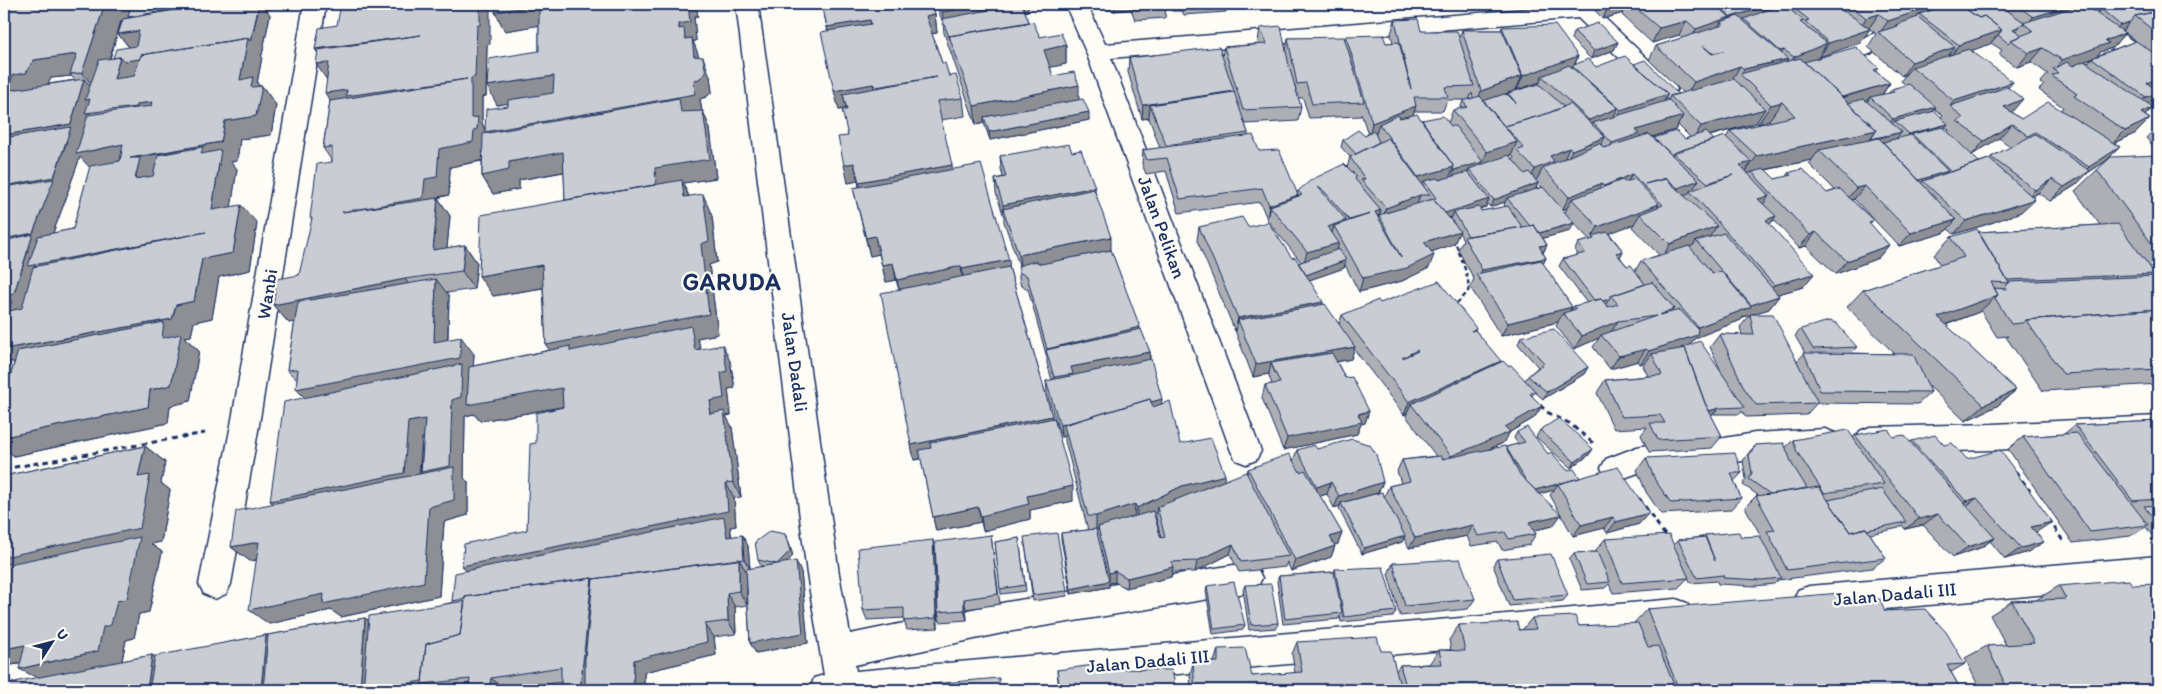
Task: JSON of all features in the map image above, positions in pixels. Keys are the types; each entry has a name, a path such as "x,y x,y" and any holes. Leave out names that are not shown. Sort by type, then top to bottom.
{"street":[{"name":"Wanbi","path":"215,584 245,426 315,4"},
{"name":"Jalan Dadali","path":"747,4 822,564 836,653 837,689"},
{"name":"Jalan Pelikan","path":"1076,4 1097,52 1246,451"},
{"path":"2066,4 2158,70"},
{"path":"1097,52 1583,10 1681,102"},
{"path":"1808,69 1834,61 1898,31 1925,22"},
{"path":"1846,29 1865,46"},
{"path":"1616,468 1637,460 1658,456 1683,461 1712,453 1755,446 1862,440 1992,437 2158,428"},
{"name":"Jalan Dadali III","path":"1778,604 1912,605 2088,577 2158,570"},
{"path":"836,653 1007,617 1246,578"},
{"name":"Jalan Dadali III","path":"837,689 1709,611"}],"path":[{"path":"1449,232 1458,247 1469,283 1468,291 1457,303 1459,309"},
{"path":"1533,398 1547,412 1569,423 1586,435 1644,503 1671,544"},
{"path":"4,469 245,426"},
{"path":"1992,437 2032,495"},
{"path":"2043,511 2088,577"}],"building":[{"path":"4,4 105,4 82,73 70,74 77,54 34,60 26,73 13,75 9,85 4,85 4,22 6,15 4,15"},
{"path":"131,4 204,4 128,17"},
{"path":"210,4 259,4 251,41 248,38 141,55 140,59 124,61 120,57 113,58 116,49 136,46 139,31 118,34 123,19"},
{"path":"341,4 480,4 475,77 471,78 471,118 478,117 473,142 439,149 437,177 425,179 423,198 342,212 438,198 433,250 465,245 462,271 405,279 273,305 277,279 299,275 312,218 310,218 317,164 332,162 332,147 323,148 330,101 467,79 346,96 347,90 325,93 329,63 316,64 318,50 421,35 315,49 319,28 337,25"},
{"path":"496,4 688,4 690,22 679,24 679,29 684,28 685,39 692,38 694,56 703,57 706,73 699,79 694,80 695,94 485,132 486,109 508,106 508,100 553,93 554,76 487,86 489,59 539,51 539,5 495,12"},
{"path":"822,4 932,4 935,14 926,16 942,63 945,63 949,76 956,75 963,98 937,101 952,165 859,182 854,163 844,165 838,137 848,136 842,110 847,110 843,94 937,77 876,87 873,84 834,91 821,32 871,24 870,20 827,27"},
{"path":"939,4 990,4 942,12"},
{"path":"1022,4 1029,22 949,36 950,39 942,19"},
{"path":"1135,4 1162,4 1136,6"},
{"path":"1631,4 1714,4 1730,17 1696,29 1687,21 1659,28"},
{"path":"1717,4 1774,4 1731,17"},
{"path":"1783,4 1804,21 1800,22 1827,43 1794,57 1784,50 1780,51 1744,19"},
{"path":"1789,4 1834,4 1870,29 1829,43 1805,21 1809,20"},
{"path":"1849,4 1922,4 1927,8 1888,21 1879,14 1866,18"},
{"path":"1922,4 1937,4 1927,8"},
{"path":"1958,4 1979,18 1984,16 2002,30 1959,45 1919,14"},
{"path":"1973,4 1998,4 2025,23 2013,29 2022,35 2008,43 1998,35 2002,30 1984,16 1979,18 1966,9 1977,6"},
{"path":"2015,4 2076,4 2033,17"},
{"path":"2083,4 2125,33 2105,41 2109,43 2062,60 2043,48 2029,53 2011,40 2033,31 2023,23"},
{"path":"2125,4 2158,4 2158,11 2135,16 2130,22 2120,25 2101,9"},
{"path":"2158,11 2158,34 2135,16"},
{"path":"1738,16 1788,59 1744,69 1740,66 1694,82 1656,46 1723,25 1721,22"},
{"path":"1918,17 1955,47 1912,62 1878,32"},
{"path":"1418,19 1421,31 1457,31 1474,86 1445,87 1448,97 1414,97 1416,106 1372,123 1346,36 1383,35 1386,43 1399,42 1411,89 1395,20"},
{"path":"1033,22 1040,37 1061,33 1066,45 1044,50 1053,76 1074,72 1079,85 974,106 949,36"},
{"path":"1598,23 1618,42 1594,51 1574,31"},
{"path":"1555,25 1578,56 1523,76 1502,27"},
{"path":"1281,26 1289,66 1301,107 1243,110 1224,47 1267,44 1260,28"},
{"path":"1462,30 1502,30 1522,76 1481,91"},
{"path":"1344,37 1364,102 1312,104 1306,83 1297,84 1288,38"},
{"path":"248,38 240,80 253,77 251,87 262,86 256,116 225,121 221,142 130,158 140,158 135,179 153,176 158,155 203,147 201,154 221,150 212,210 241,205 233,253 202,259 194,301 176,305 172,319 4,349 4,328 9,311 22,308 33,267 206,232 28,266 38,236 73,229 90,166 120,161 123,144 76,154 88,115 151,106 152,102 138,104 136,107 85,113 90,99 85,100 99,60 120,57 114,79 134,76 141,55"},
{"path":"2136,41 2158,56 2158,78 2147,83 2158,93 2146,97 2092,58"},
{"path":"1219,47 1234,91 1143,105 1129,58"},
{"path":"1856,47 1879,68 1874,70 1890,83 1842,97 1804,62"},
{"path":"1969,49 2013,82 1954,101 1912,67"},
{"path":"1625,56 1668,94 1621,110 1572,66 1588,59 1596,67"},
{"path":"1800,58 1877,130 1757,156 1730,131 1795,116 1782,102 1771,105 1740,74"},
{"path":"1645,60 1678,94 1665,99 1668,94 1634,64"},
{"path":"2084,61 2153,107 2141,113 2150,119 2125,131 2074,96 2077,94 2052,76 2058,73 2053,69 2067,62 2073,66"},
{"path":"1569,65 1618,108 1589,120 1542,76"},
{"path":"84,79 71,124 4,135 4,91"},
{"path":"1734,79 1765,109 1701,126 1670,96"},
{"path":"1539,84 1564,107 1505,127 1483,101 1504,94 1508,95 1516,103 1508,93"},
{"path":"1909,84 1936,107 1893,119 1870,97 1894,92 1892,89"},
{"path":"2007,87 2023,99 2004,107 2021,119 2048,102 2120,147 2089,167 2035,132 2028,136 2012,124 1984,141 1957,121 1963,118 1950,106"},
{"path":"1234,92 1248,133 1166,145 1150,105"},
{"path":"1480,96 1517,142 1487,152 1453,110 1467,107 1463,101"},
{"path":"679,98 681,112 703,111 710,159 655,168 656,185 565,200 563,152 509,162 509,170 482,176 483,134"},
{"path":"1083,99 1089,112 989,132 984,117"},
{"path":"1864,99 1902,132 1871,139 1877,130 1848,103"},
{"path":"1669,100 1683,116 1636,130 1639,134 1612,143 1593,123"},
{"path":"1570,104 1605,137 1572,150 1569,148 1550,156 1554,161 1535,169 1517,151 1524,148 1505,126 1546,114"},
{"path":"1935,111 1948,124 1909,134 1895,121"},
{"path":"1417,114 1454,167 1418,177 1379,124 1398,115 1400,118"},
{"path":"1443,116 1451,126 1455,126 1483,162 1454,170 1454,167 1422,120"},
{"path":"71,127 54,177 4,186 4,138"},
{"path":"1943,127 1979,162 1951,172 1912,134"},
{"path":"1358,130 1365,136 1374,131 1379,142 1356,154 1343,140"},
{"path":"1676,131 1685,139 1706,132 1714,140 1673,153 1672,155 1654,138"},
{"path":"1649,134 1699,180 1678,188 1666,178 1645,184 1666,179 1717,226 1670,244 1640,214 1663,205 1632,174 1604,186 1602,183 1569,197 1543,168 1599,143 1604,148"},
{"path":"2035,134 2090,171 2064,187 2052,179 2035,190 1991,157"},
{"path":"1253,135 1259,151 1279,150 1298,195 1269,205 1262,188 1180,199 1167,158 1147,160 1143,150"},
{"path":"1911,135 1948,171 1919,180 1883,142"},
{"path":"1725,136 1752,162 1740,165 1769,196 1758,199 1776,216 1766,220 1814,274 1774,285 1690,191 1733,175 1708,183 1673,153"},
{"path":"1388,138 1430,195 1420,195 1386,208 1361,180 1365,179 1350,157"},
{"path":"1879,138 1956,220 1911,233 1865,186 1856,188 1819,150"},
{"path":"1069,144 1072,152 1081,150 1095,187 1003,205 995,179 1006,177 1000,156"},
{"path":"1509,155 1525,174 1529,172 1538,183 1494,200 1469,169"},
{"path":"2158,155 2158,252 2097,170 2111,157"},
{"path":"1989,159 2035,199 1966,221 1923,181"},
{"path":"981,164 1009,260 962,269 961,266 897,280 893,263 882,265 875,236 866,238 853,188"},
{"path":"1344,164 1356,176 1355,179 1381,210 1375,212 1401,257 1379,215 1433,199 1460,231 1424,242 1434,255 1407,268 1363,278 1334,226 1370,214 1349,220 1325,192 1318,187 1346,220 1328,227 1339,243 1307,252 1270,206 1302,195 1298,191 1311,180"},
{"path":"1765,169 1775,179 1791,175 1788,173 1802,169 1827,193 1840,189 1873,220 1869,222 1889,245 1847,261 1816,232 1810,235 1752,172"},
{"path":"1468,172 1489,199 1445,213 1433,199 1436,198 1424,181 1437,178 1439,180"},
{"path":"54,179 33,233 4,239 4,187"},
{"path":"1635,179 1659,204 1598,227 1572,199 1622,180 1625,182"},
{"path":"682,180 684,197 703,194 709,241 701,244 709,314 546,345 542,265 479,276 481,215"},
{"path":"1543,187 1574,223 1539,233 1534,225 1530,226 1507,198"},
{"path":"1094,189 1111,237 1019,255 1003,209"},
{"path":"1508,206 1522,227 1468,236 1454,212 1479,207 1481,211"},
{"path":"1242,217 1248,227 1268,222 1292,258 1295,257 1323,302 1238,318 1199,227"},
{"path":"2118,224 2155,274 2007,280 1978,232"},
{"path":"1534,225 1547,245 1539,246 1546,258 1482,270 1464,237"},
{"path":"1977,229 2009,283 1991,282 1998,295 1938,317 2016,390 1984,405 1863,290 1964,257 1951,237"},
{"path":"1607,232 1623,251 1616,253 1627,266 1631,265 1645,284 1611,296 1603,301 1601,299 1594,300 1563,259 1585,253 1578,243 1594,239 1592,236"},
{"path":"1724,233 1779,296 1751,305 1696,241"},
{"path":"33,234 14,293 4,295 4,241"},
{"path":"1689,246 1713,274 1721,271 1751,307 1698,327 1641,261"},
{"path":"1339,249 1346,260 1306,275 1298,263"},
{"path":"1111,250 1140,327 1047,349 1027,276 1020,273 1018,266 1035,261 1041,264"},
{"path":"1541,260 1572,307 1508,323 1476,274"},
{"path":"1009,267 1052,416 911,445 881,293"},
{"path":"2156,276 2158,280 2158,309 2026,320 2022,323 2011,324 1995,298 1998,295 1994,288 2007,289 2006,286 2009,282"},
{"path":"436,279 434,342 461,337 460,358 296,389 298,369 287,370 298,302"},
{"path":"1439,281 1476,328 1471,331 1475,330 1501,361 1409,402 1342,315 1378,300 1380,303"},
{"path":"1652,282 1674,308 1660,315 1680,310 1698,329 1697,335 1649,351 1646,349 1619,356 1601,335 1656,316 1618,321 1582,336 1563,313 1576,309 1574,306 1601,299 1608,307 1618,304 1611,296"},
{"path":"12,300 4,322 4,301"},
{"path":"1325,304 1355,347 1256,364 1238,320"},
{"path":"2158,309 2158,369 2063,374 2026,320"},
{"path":"1750,314 1773,314 1818,403 1756,405 1744,388 1720,334 1754,335"},
{"path":"1829,321 1836,323 1857,347 1813,349 1801,329"},
{"path":"164,322 162,338 181,334 171,385 150,390 148,407 4,437 4,396 18,351"},
{"path":"691,326 695,350 723,345 727,371 721,373 724,398 710,401 711,407 709,408 710,414 724,411 733,482 726,483 728,511 462,566 464,544 527,530 530,444 536,443 536,413 563,407 562,388 467,405 469,367 570,346 570,351"},
{"path":"1141,329 1150,352 1071,367 1073,374 1054,377 1046,350"},
{"path":"1554,329 1588,367 1547,392 1528,376 1544,363 1521,337"},
{"path":"1700,341 1745,407 1719,408 1709,411 1685,348 1681,348"},
{"path":"1685,348 1705,403 1722,436 1658,440 1650,423 1665,423 1660,415 1622,417 1605,380 1662,375 1652,354"},
{"path":"1332,353 1345,378 1352,377 1369,411 1358,414 1362,422 1287,438 1265,385 1280,383 1271,363"},
{"path":"1804,353 1913,354 1931,392 1820,391"},
{"path":"1151,359 1162,399 1151,402 1150,399 1060,425 1046,381"},
{"path":"1503,361 1508,366 1511,365 1535,391 1530,394 1542,406 1505,427 1510,432 1451,456 1411,404"},
{"path":"462,364 461,397 452,400 450,466 421,472 425,419 408,422 404,473 270,501 284,402"},
{"path":"1150,399 1153,407 1170,401 1180,444 1211,438 1225,475 1182,486 1137,508 1135,504 1096,516 1088,516 1064,425"},
{"path":"1054,418 1073,486 1027,496 1029,504 981,516 978,507 933,517 919,450 931,448 930,443"},
{"path":"1559,418 1593,449 1575,462 1540,430"},
{"path":"2158,421 2158,499 2133,501 2075,425"},
{"path":"1527,427 1548,454 1551,452 1567,470 1574,469 1580,478 1535,490 1526,481 1506,447 1525,442 1517,432"},
{"path":"1888,429 1893,437 1904,435 1995,538 1968,547 1938,514 1919,519 1855,435"},
{"path":"1848,430 1884,484 1824,493 1797,452 1793,440"},
{"path":"2077,433 2148,525 2090,532 2023,437"},
{"path":"1935,435 1944,445 1952,443 1967,459 2000,450 2052,522 2031,527 2044,542 2021,548 1977,498 1966,501 1912,441"},
{"path":"1352,439 1370,445 1376,454 1383,482 1339,496 1331,482 1317,487 1297,450 1314,445 1317,449"},
{"path":"1784,443 1792,464 1807,488 1770,494 1749,479 1752,473 1749,455 1756,445"},
{"path":"145,446 138,477 150,475 140,528 4,557 4,476"},
{"path":"1505,446 1520,475 1561,515 1529,522 1536,534 1509,539 1505,532 1478,536 1473,525 1415,538 1389,486 1410,481 1402,460 1441,456 1442,459"},
{"path":"1735,453 1742,473 1731,473 1741,498 1671,503 1655,480 1646,458"},
{"path":"1289,454 1300,472 1305,470 1342,533 1330,537 1335,546 1295,560 1248,469"},
{"path":"454,467 454,500 429,507 424,582 323,604 324,594 249,610 259,542 231,547 236,511"},
{"path":"1618,467 1649,513 1616,522 1613,517 1581,525 1558,484"},
{"path":"1246,472 1289,556 1241,562 1233,544 1197,561 1171,562 1173,567 1127,578 1115,571 1109,573 1098,527 1153,511 1161,538 1165,537 1157,507"},
{"path":"1819,487 1850,532 1866,528 1886,558 1787,570 1767,531 1775,530 1756,496"},
{"path":"1882,489 1906,522 1850,532 1828,500"},
{"path":"1382,492 1405,536 1364,548 1341,503"},
{"path":"2158,505 2158,525 2144,506"},
{"path":"724,517 727,537 742,535 744,559 593,580 592,578 465,597 465,599 452,601 455,573"},
{"path":"1096,529 1109,581 1071,589 1061,533"},
{"path":"770,531 785,534 790,551 777,564 758,560 755,542"},
{"path":"1739,532 1741,537 1760,536 1781,578 1762,580 1724,578 1723,575 1697,578 1678,540 1705,537 1715,561 1705,535"},
{"path":"1057,533 1067,591 1033,595 1024,537"},
{"path":"991,535 998,594 964,599 964,610 938,612 935,542"},
{"path":"1669,535 1689,578 1622,583 1605,539"},
{"path":"140,537 127,599 117,601 111,625 103,627 98,651 19,669 25,645 4,649 4,565"},
{"path":"1019,538 1025,585 1000,589 995,542"},
{"path":"933,540 936,618 904,621 904,608 863,610 858,548"},
{"path":"1597,552 1610,582 1587,584 1574,553"},
{"path":"1551,554 1568,595 1513,600 1497,559"},
{"path":"739,559 739,591 727,593 728,621 705,624 707,642 634,660 633,690 585,690 585,659 593,579"},
{"path":"1460,559 1475,599 1405,606 1393,563"},
{"path":"796,561 803,633 750,643 746,569"},
{"path":"1383,567 1396,611 1344,617 1335,569"},
{"path":"1334,572 1342,613 1285,619 1279,576"},
{"path":"592,578 580,690 561,690 561,667 491,678 489,690 468,690 470,679 422,684 426,644 460,635 465,597"},
{"path":"2129,580 2132,585 2158,584 2158,690 2008,690 1987,646 2034,643 2012,601 2066,599 2059,586"},
{"path":"1234,582 1245,625 1214,629 1207,586"},
{"path":"1271,584 1278,623 1251,625 1245,585"},
{"path":"1841,593 1847,602 1880,599 1885,611 1925,609 1946,632 1965,664 1947,665 1961,690 1679,690 1647,609"},
{"path":"465,601 460,635 426,644 422,681 363,690 369,616"},
{"path":"1575,616 1579,626 1638,623 1648,647 1658,646 1676,690 1407,690 1400,665 1442,664 1439,650 1465,651 1459,625 1517,622 1519,630 1536,629 1532,618"},
{"path":"365,618 360,690 263,690 268,635"},
{"path":"266,635 261,690 149,690 155,656"},
{"path":"1377,637 1381,651 1391,651 1401,690 1195,690 1193,663 1218,662 1218,649 1245,648 1252,676 1302,672 1297,642"},
{"path":"152,655 147,690 4,690 4,684"},
{"path":"1109,663 1110,669 1172,670 1176,690 1060,690 1057,670"},
{"path":"999,678 999,686 1017,686 1018,690 897,690 897,687"}],"district":[{"name":"GARUDA","path":"732,281"}]}
